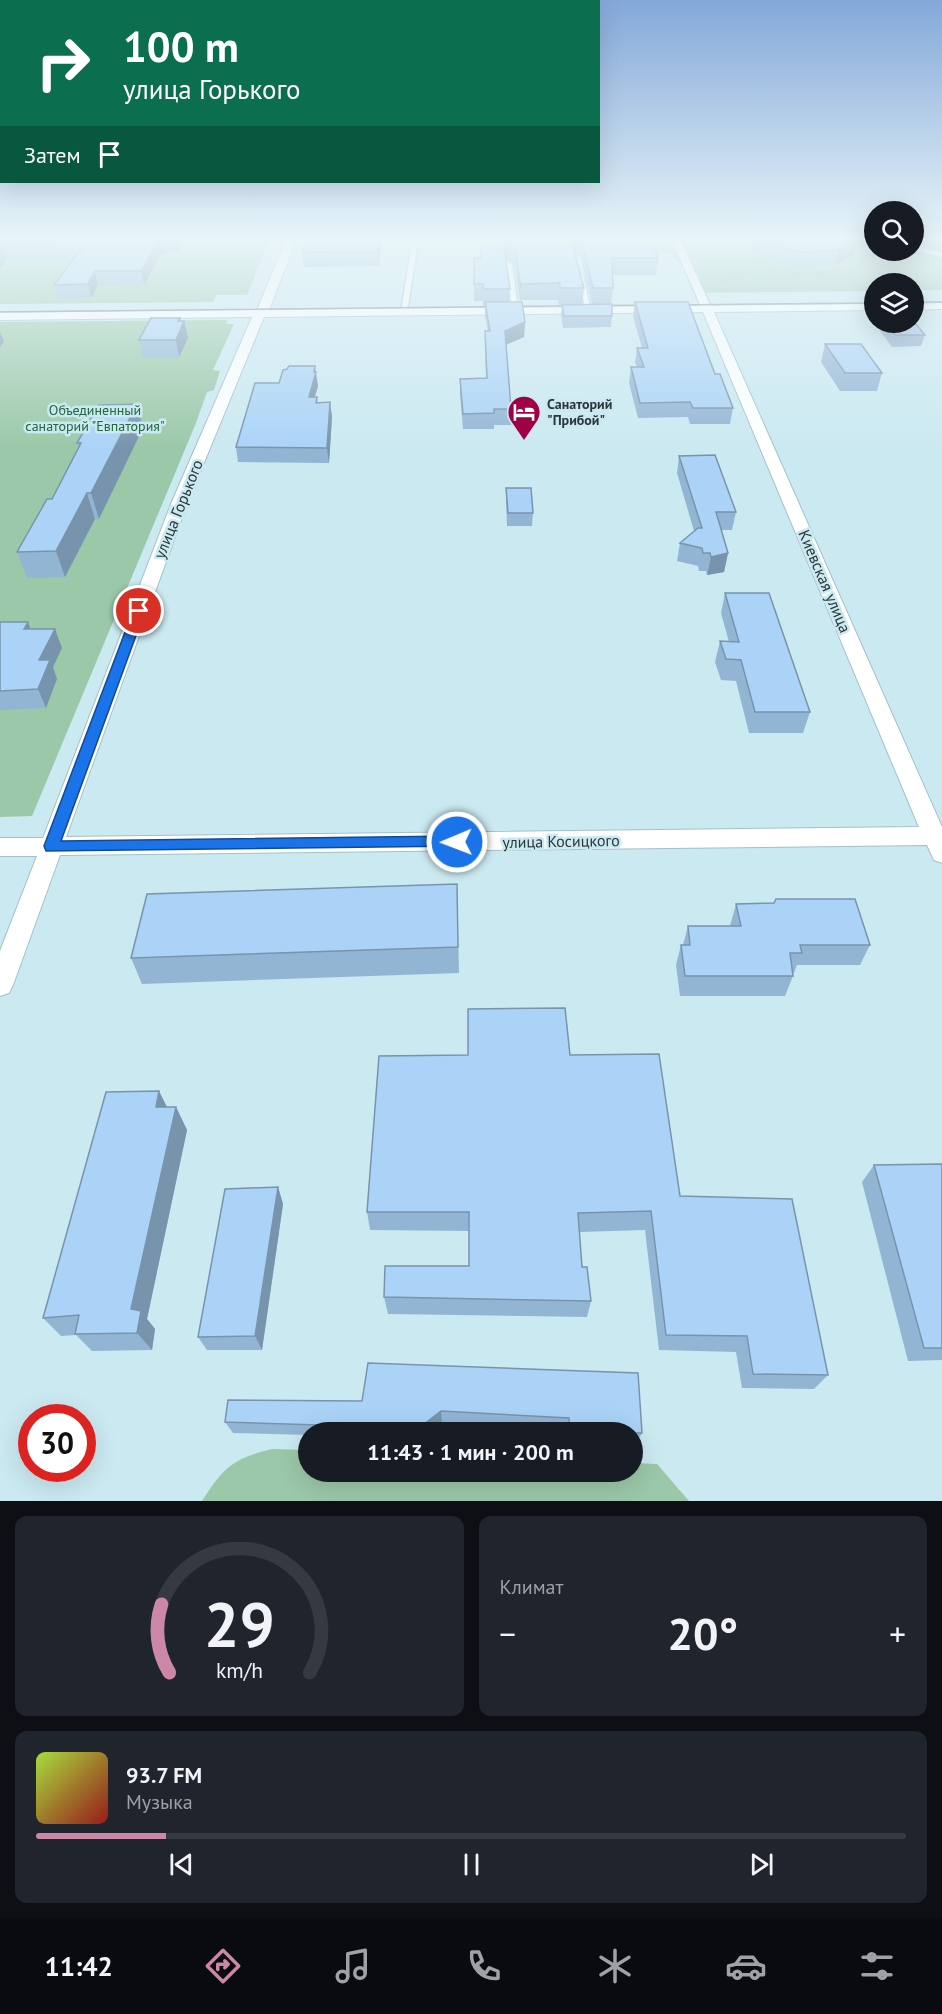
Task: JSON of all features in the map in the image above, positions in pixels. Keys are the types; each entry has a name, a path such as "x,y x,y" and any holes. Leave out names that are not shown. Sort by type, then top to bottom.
{"street":[{"name":"улица Горького","path":"0,985 179,504 263,310"},
{"path":"0,316 511,310"},
{"name":"Киевская улица","path":"707,310 940,842"},
{"name":"улица Косицкого","path":"0,847 940,842"}],"green space":[{"name":"Объединенный санаторий \"Евпатория\"","path":"227,320 226,324 234,324 213,370 220,371 214,390 207,392 32,816 0,817 0,322"},
{"path":"272,1449 298,1450 298,1482 643,1482 643,1463 657,1464 689,1501 202,1501 223,1472 247,1457"}],"building":[{"path":"486,310 523,310 525,322 505,331 511,409 494,409 494,413 463,414 460,379 487,378 485,331 490,331"},
{"path":"563,310 612,310 612,316 564,316"},
{"path":"637,310 691,310 715,374 720,374 733,408 693,408 690,402 640,403 631,367 644,367 637,348 648,348"},
{"path":"151,318 180,318 178,321 184,321 176,340 139,340"},
{"path":"894,333 923,333 925,335 895,335"},
{"path":"825,344 861,344 882,373 845,373"},
{"path":"289,366 315,366 314,372 316,372 309,397 317,397 316,403 330,402 327,448 236,447 255,383 279,383 283,370"},
{"path":"137,404 91,493 87,493 56,551 17,552 47,499 52,499 81,443 77,443 99,405"},
{"path":"715,455 736,512 716,512 728,553 711,557 710,553 703,553 702,548 680,543 698,528 702,528 679,456"},
{"path":"506,488 531,488 533,513 508,513"},
{"path":"725,593 769,593 810,712 755,712 741,660 726,659 720,641 739,642"},
{"path":"0,622 28,622 24,629 55,629 39,660 50,660 38,689 0,691"},
{"path":"457,884 458,947 131,958 147,894"},
{"path":"776,899 855,899 870,945 800,945 802,953 790,953 793,976 685,976 681,945 690,945 688,926 741,926 736,904 774,903"},
{"path":"565,1008 570,1055 659,1054 680,1196 792,1199 828,1375 753,1374 747,1336 666,1335 651,1211 578,1213 582,1267 587,1267 591,1301 384,1297 385,1266 469,1266 469,1212 367,1212 379,1056 468,1055 468,1009"},
{"path":"159,1091 156,1107 176,1107 131,1309 141,1311 137,1333 75,1334 79,1315 43,1318 106,1092"},
{"path":"942,1164 942,1348 924,1348 874,1165"},
{"path":"278,1187 255,1336 198,1337 225,1189"},
{"path":"368,1363 638,1373 641,1422 569,1422 569,1418 441,1411 427,1422 298,1422 298,1424 225,1422 228,1400 362,1401"}],"tram line":[{"path":"0,312 182,310"}],"place":[{"name":"Санаторий \"Прибой\"","path":"524,441"}],"route":[{"path":"139,611 51,846 457,842"}]}
